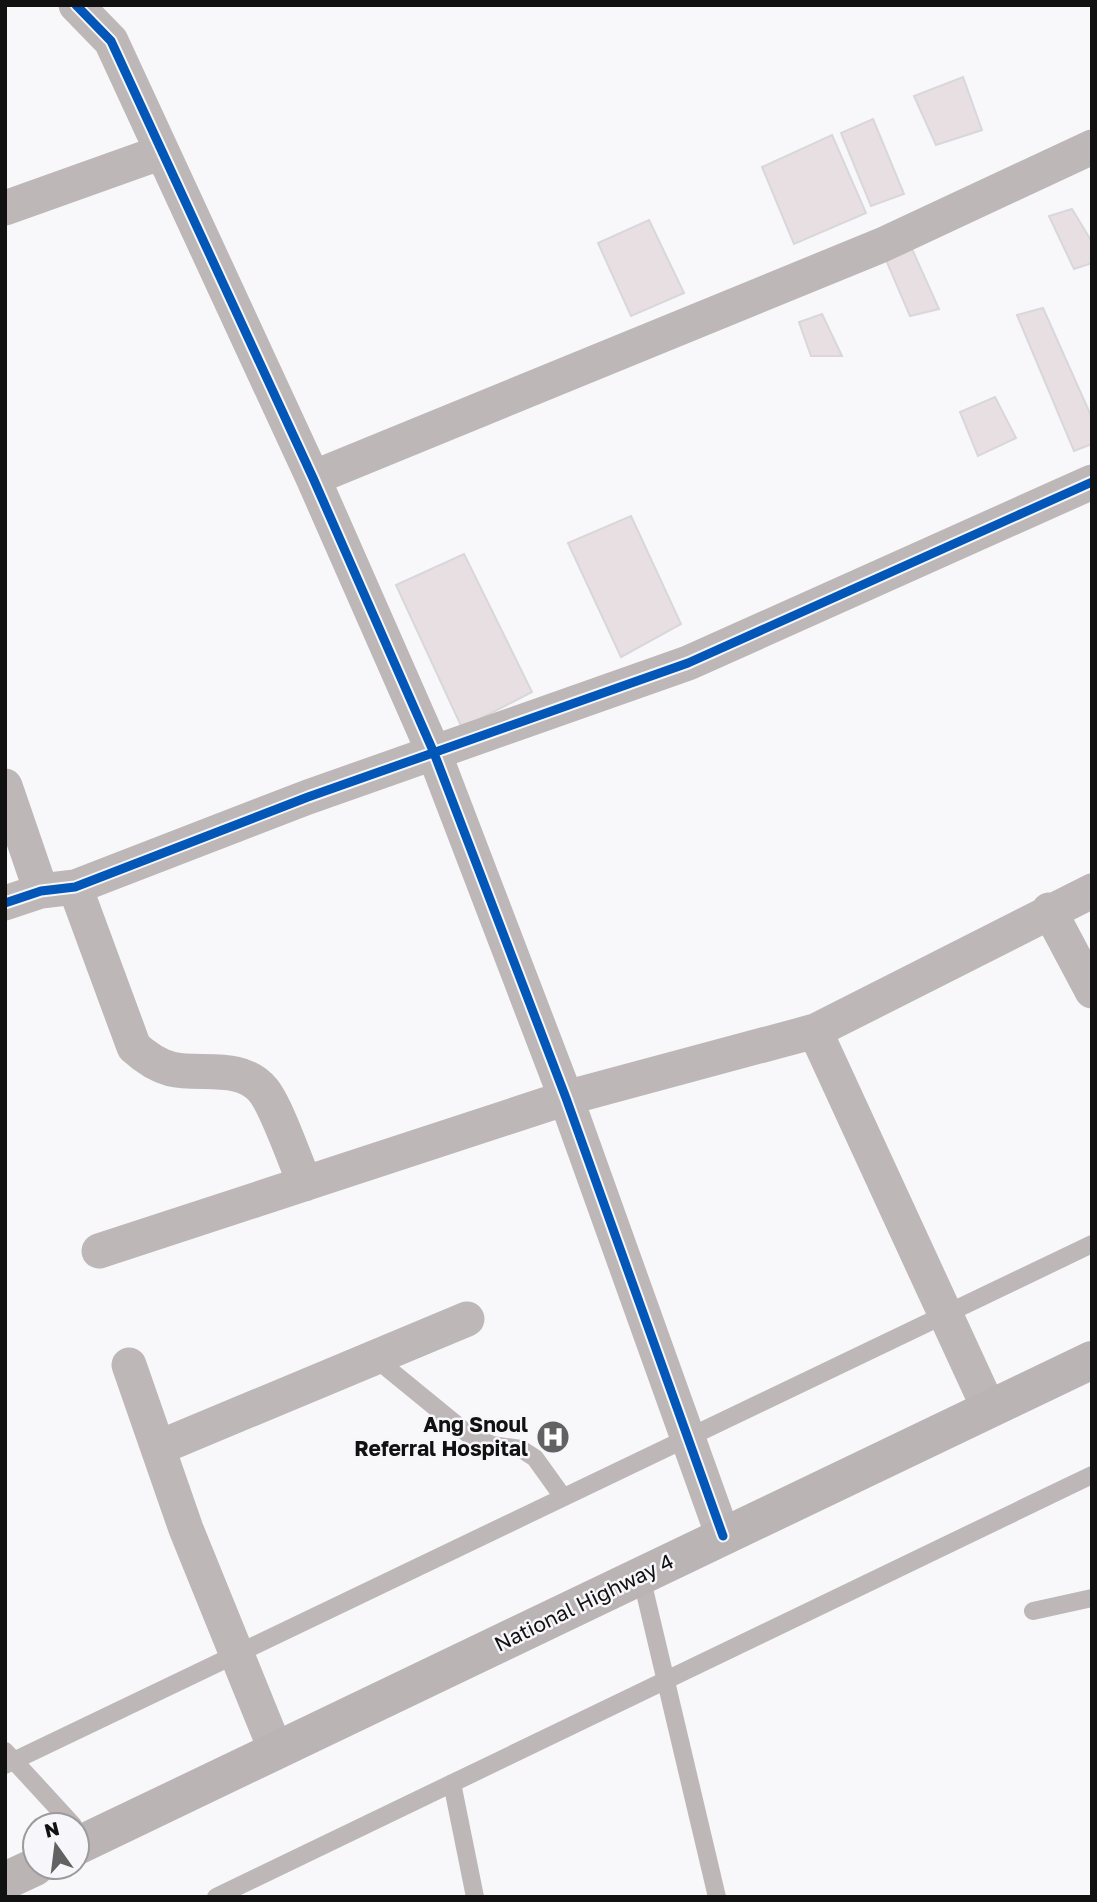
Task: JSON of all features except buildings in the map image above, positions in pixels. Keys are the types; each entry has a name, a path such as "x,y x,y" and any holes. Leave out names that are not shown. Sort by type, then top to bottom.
{"highway":[{"name":"National Highway 4","path":"91,1831 276,1751 1092,1360"},
{"path":"5,1881 21,1874"}],"street":[{"path":"76,5 111,41 313,478 434,753 566,1098 723,1536"},
{"path":"313,478 882,245 1092,147"},
{"path":"5,208 162,152"},
{"path":"5,903 41,891 75,887 308,797 688,663 1092,482"},
{"path":"5,786 41,891"},
{"path":"75,887 134,1047 148,1060 170,1069 230,1073 248,1078 264,1090 305,1184"},
{"path":"99,1251 566,1098 815,1031 1049,910 1092,891"},
{"path":"1049,910 1092,991"},
{"path":"815,1031 989,1409"},
{"path":"158,1448 467,1319"},
{"path":"130,1365 186,1529 276,1751"}],"lane":[{"path":"56,1811 8,1759 237,1654 1092,1244"},
{"path":"375,1358 468,1434 492,1445 521,1449 535,1458 563,1497"},
{"path":"216,1897 1092,1475"},
{"path":"641,1576 717,1897"},
{"path":"1033,1611 1092,1598"},
{"path":"452,1783 475,1897"}],"cycle path":[{"path":"76,5 111,41 313,478 434,753 566,1098 723,1536"},
{"path":"5,903 41,891 75,887 308,797 688,663 1092,482"}],"place":[{"name":"Ang Snoul Referral Hospital","path":"553,1437"}]}
